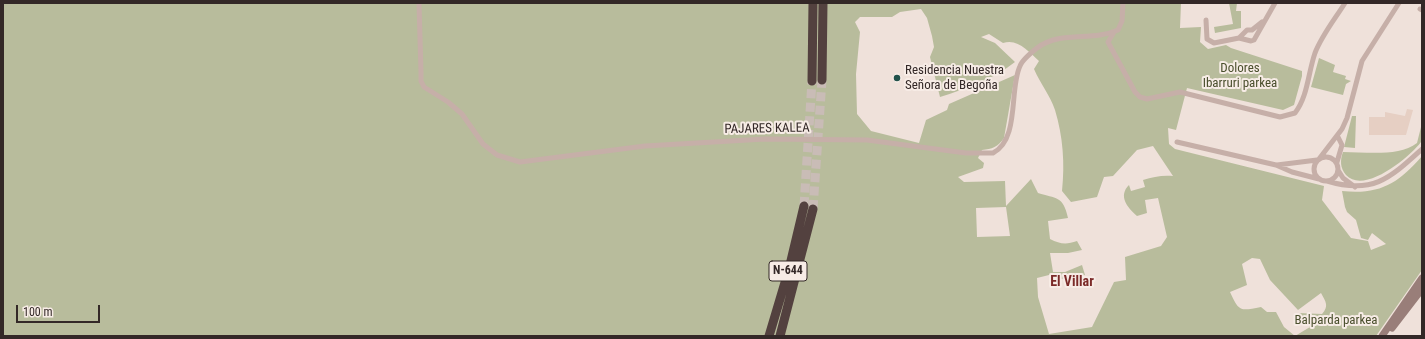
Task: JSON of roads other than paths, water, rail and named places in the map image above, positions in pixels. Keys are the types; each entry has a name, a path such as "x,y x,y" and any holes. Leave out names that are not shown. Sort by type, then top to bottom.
{"highway":[{"path":"812,81 813,3"},
{"path":"822,80 823,3"},
{"name":"N-644","path":"769,336 808,208 780,336"}],"street":[{"name":"PAJARES KALEA","path":"419,3 421,72 424,87 448,102 462,114 483,144 498,155 520,162 645,146 765,139 867,140 966,153 993,153 1005,143 1011,122 1020,65 1036,48 1052,39 1101,36 1118,30"},
{"path":"1108,42 1111,34 1118,30 1122,21 1123,3"},
{"path":"1206,20 1207,39 1214,43 1239,38 1251,41 1254,40 1275,3"},
{"path":"1101,36 1108,42 1135,92 1140,97 1150,99 1180,92 1280,117 1295,113 1302,104 1316,51 1330,25 1345,3"},
{"path":"1318,179 1314,169 1318,159 1338,137 1347,118 1362,61 1398,3"},
{"path":"1239,38 1247,30 1252,30 1264,20"},
{"path":"1338,137 1342,145 1337,162 1338,170 1343,178 1356,187"},
{"path":"1176,142 1276,165 1292,172 1356,187 1372,185 1389,177 1422,149"},
{"path":"1276,165 1318,159 1326,156 1337,162"},
{"path":"1327,181 1335,178 1338,170"},
{"path":"1382,336 1422,278"},
{"path":"1401,307 1407,303 1422,282"},
{"path":"1385,336 1422,289"},
{"path":"1412,303 1422,296"}],"tunnel":[{"path":"813,209 822,80"},
{"path":"804,206 812,81"}],"place":[{"name":"Residencia Nuestra Señora de Begoña","path":"897,78"}],"district":[{"name":"El Villar","path":"1072,282"}],"park label":[{"name":"Dolores Ibarruri parkea","path":"1240,76"},
{"name":"Balparda parkea","path":"1336,321"}]}
